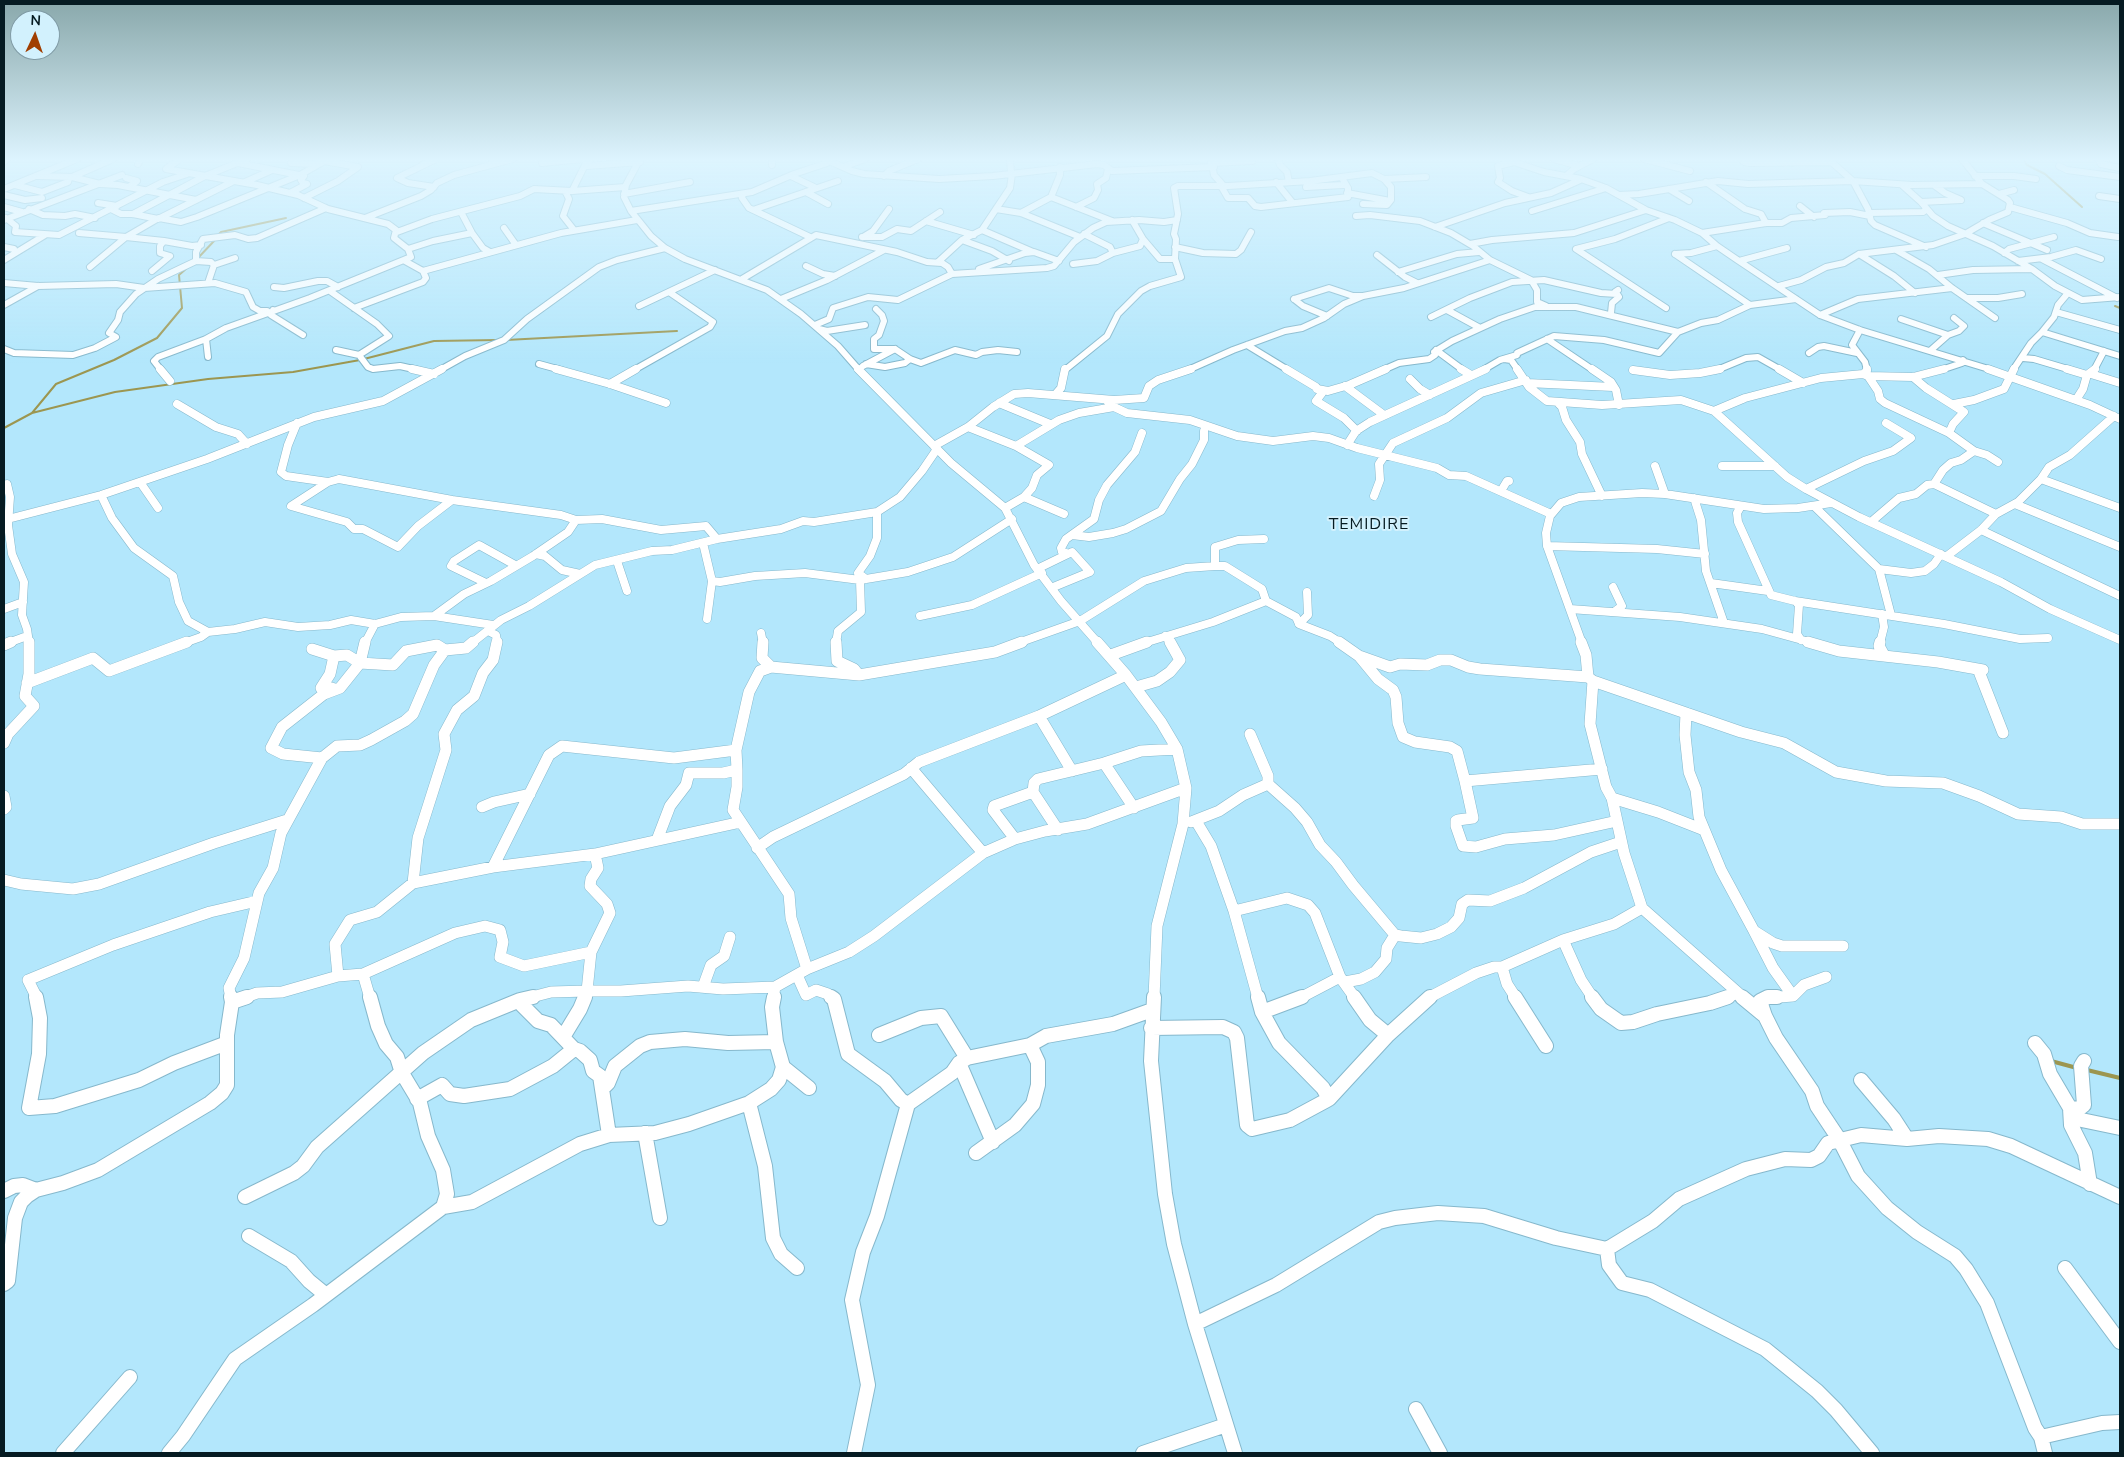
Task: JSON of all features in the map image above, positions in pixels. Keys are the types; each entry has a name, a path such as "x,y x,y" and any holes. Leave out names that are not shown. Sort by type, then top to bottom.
{"street":[{"path":"16,227 15,232 45,235 63,233 76,227"},
{"path":"90,267 126,237 144,227"},
{"path":"196,260 196,252 203,239 235,235 248,239 262,236 283,227"},
{"path":"394,227 397,232"},
{"path":"170,381 154,362 164,354 206,339 226,328 330,291 387,266 405,261 411,257 408,249 394,238 397,232 410,227"},
{"path":"469,227 483,248 490,252"},
{"path":"405,261 424,271 587,227"},
{"path":"645,227 665,248 685,258 768,290 817,327 838,346 846,358 862,367 936,447 1004,508 1012,519 1039,571 1051,588 1111,655 1161,722 1177,750 1186,788 1182,824 1157,926 1151,1062 1165,1194 1174,1244 1195,1324 1234,1453"},
{"path":"789,227 810,237"},
{"path":"862,237 875,227"},
{"path":"889,227 911,232 915,227"},
{"path":"948,227 974,234"},
{"path":"938,262 962,240 982,230 984,227"},
{"path":"1058,227 1110,247 1113,253"},
{"path":"955,275 1054,266 1082,236 1096,227"},
{"path":"1136,227 1143,239 1160,259 1175,259"},
{"path":"1055,394 1061,388 1065,369 1108,335 1118,314 1141,291 1158,283 1181,278 1182,276 1175,259 1176,227"},
{"path":"1435,227 1451,233 1470,244 1490,260 1531,280 1536,290 1538,302 1546,306"},
{"path":"1470,244 1492,240 1574,233 1595,227"},
{"path":"1644,227 1576,249 1666,308"},
{"path":"1689,227 1702,233 1739,261 1820,315 1860,330 1931,350 2011,376 2076,400 2117,418 2070,455 2048,467 2041,479 2015,504 1996,514 1981,530 1944,555 1925,571 1911,573 1880,569 1815,507"},
{"path":"1702,233 1740,227"},
{"path":"1878,227 1926,247"},
{"path":"1951,227 2004,253 2068,293 2086,301 2118,297"},
{"path":"1779,286 1801,280 1826,267 1844,263 1859,254 1926,247 1965,234 1976,227"},
{"path":"1993,227 2047,250"},
{"path":"2077,227 2090,232 2118,237"},
{"path":"504,228 516,245"},
{"path":"846,241 862,237 882,237 897,229"},
{"path":"982,230 1059,261"},
{"path":"1622,230 1630,232"},
{"path":"1175,247 1203,252 1236,254 1241,250 1251,232"},
{"path":"79,233 164,241 192,246 201,244"},
{"path":"408,249 472,233"},
{"path":"4,260 45,235"},
{"path":"742,279 810,237 820,235 927,262 938,262 948,267 955,275"},
{"path":"2004,253 2009,249 2030,242 2054,237"},
{"path":"1073,264 1097,261 1113,253 1140,246 1143,239"},
{"path":"962,240 992,251 1004,259 1033,269"},
{"path":"152,271 170,256 160,253 160,246 164,241"},
{"path":"1718,246 1691,253 1675,254 1750,305"},
{"path":"4,247 14,249"},
{"path":"4,253 22,248"},
{"path":"6,520 101,495 331,412 383,401 410,389 464,356 504,340 527,319 599,267 622,258 665,248"},
{"path":"1739,261 1787,248"},
{"path":"781,299 835,276 884,250"},
{"path":"1896,250 1938,275 1952,288 1995,318"},
{"path":"2018,261 2042,259 2076,250 2101,260"},
{"path":"817,327 829,318 833,308 868,297 898,300 955,275 992,265 1004,259 1034,252"},
{"path":"1398,272 1457,254 1479,252"},
{"path":"1859,254 1894,276 1915,293"},
{"path":"1079,255 1085,262"},
{"path":"1377,255 1398,272 1417,283"},
{"path":"214,265 235,258"},
{"path":"2042,259 2118,297"},
{"path":"4,349 14,353 73,355 95,348 116,337 108,333 118,320 120,312 144,288 196,260 210,262 214,265"},
{"path":"312,649 334,656 347,655 360,663 393,665 406,651 437,645 445,650 466,648 491,628 595,565 652,551 672,550 717,539 781,529 803,521 814,522 877,512 900,497 922,471 936,447 968,427 998,403 1014,394 1055,394 1105,399 1144,398 1149,386 1158,380 1200,366 1247,345 1285,331 1302,328 1327,316 1344,304 1363,296 1398,289 1490,260"},
{"path":"1435,262 1451,273"},
{"path":"208,283 214,265"},
{"path":"806,266 822,274 835,276"},
{"path":"1938,275 1973,270 2032,269"},
{"path":"639,306 715,270"},
{"path":"354,308 423,282 426,278 424,271"},
{"path":"158,279 199,283"},
{"path":"1431,317 1507,283 1531,280 1550,280 1601,293 1617,292 1619,297 1612,303 1611,314"},
{"path":"274,286 284,288 323,281 338,287"},
{"path":"4,283 38,286 116,284 144,288 208,283 234,287 248,294 256,310 273,310"},
{"path":"4,290 20,283"},
{"path":"4,305 38,286"},
{"path":"1327,316 1303,306 1294,299 1329,288 1350,295 1363,296"},
{"path":"1820,315 1858,299 1952,288"},
{"path":"330,291 377,324 388,336 360,358"},
{"path":"610,384 710,327 713,322 669,292"},
{"path":"1954,404 1974,400 2004,389 2018,361 2023,358 2032,343 2048,326 2058,305 2068,293"},
{"path":"1968,298 1998,298 2022,294"},
{"path":"1515,364 1517,352 1547,339 1564,336 1579,340 1604,340 1659,353 1678,332 1701,323 1718,320 1750,305 1796,299"},
{"path":"1317,389 1328,392 1399,363 1429,359 1435,355 1436,350 1452,340 1523,310 1546,306 1576,307 1611,314 1678,332"},
{"path":"876,309 882,314 884,321 879,335 874,339 874,355 877,358"},
{"path":"273,310 271,315 303,335"},
{"path":"1447,310 1480,328"},
{"path":"2056,312 2120,330"},
{"path":"1931,350 1948,335 1959,331 1964,326 1954,318"},
{"path":"1900,319 1948,335"},
{"path":"817,327 827,331 865,325"},
{"path":"1860,330 1852,345 1865,362 1866,375 1885,404 1949,433 1974,451 1987,455 1998,462"},
{"path":"2042,332 2120,356"},
{"path":"206,339 208,357"},
{"path":"1547,339 1605,377 1616,390 1619,405"},
{"path":"1247,345 1317,389 1322,394 1316,401 1344,418 1357,431"},
{"path":"974,346 982,352"},
{"path":"1809,353 1818,347 1824,346 1857,353"},
{"path":"874,349 895,349 910,359 921,363 955,350 971,354 1010,350 1017,352"},
{"path":"862,367 895,349"},
{"path":"336,350 360,358 368,367 400,366 434,374"},
{"path":"1436,350 1447,360 1471,375"},
{"path":"2076,400 2089,375 2099,364 2104,351"},
{"path":"1347,445 1357,431 1384,415 1430,396 1504,359 1517,355"},
{"path":"1633,370 1670,375 1700,373 1715,371 1746,358 1758,357 1803,383"},
{"path":"2023,358 2034,359 2120,384"},
{"path":"862,367 885,367 905,363 910,359"},
{"path":"1504,359 1511,360 1515,364 1526,382 1541,398 1557,402 1619,405 1681,400 1714,411 1775,466 1806,489 1831,503 2016,589 2050,609 2120,640"},
{"path":"1714,411 1745,398 1821,378 1866,375 1913,377 1936,372 1962,363 1963,360"},
{"path":"539,364 610,384 666,403"},
{"path":"1913,377 1926,388 1964,412 1952,424 1949,433"},
{"path":"1410,379 1430,396"},
{"path":"1374,496 1380,480 1379,464 1393,443 1447,418 1481,393 1514,382 1613,388"},
{"path":"1345,386 1384,415"},
{"path":"1105,399 1114,407 1134,414 1190,420 1238,436 1272,441 1323,436 1347,445 1437,468 1449,475 1466,476 1485,486 1501,490 1551,514"},
{"path":"1557,402 1562,407 1566,420 1580,442 1582,454 1602,496"},
{"path":"998,403 1050,424"},
{"path":"177,404 216,427 238,434 246,444"},
{"path":"1016,446 1050,424 1080,413 1114,407"},
{"path":"297,423 288,445 281,472 286,476 328,482"},
{"path":"1806,489 1864,461 1893,452 1911,438 1886,423"},
{"path":"968,427 1016,446 1049,465 1037,475 1032,488 1024,497 1004,508"},
{"path":"1072,535 1088,537 1126,529 1161,511 1180,479 1192,464 1204,440 1204,431"},
{"path":"1066,553 1062,552 1061,548 1066,539 1094,519 1103,492 1135,452 1142,433"},
{"path":"1934,484 1943,470 1951,463 1961,460 1974,451"},
{"path":"1655,466 1665,494"},
{"path":"1722,466 1775,466"},
{"path":"452,500 418,526 398,547 363,529 354,529 347,522 306,512 291,506 328,482 339,479 452,500 561,515 576,520 602,519 661,530 706,526 717,539"},
{"path":"2041,479 2120,508"},
{"path":"1501,490 1509,481"},
{"path":"140,482 155,501 158,508"},
{"path":"4,485 7,484 10,497 6,520 12,554 24,582 22,615 29,646 25,696 34,706 8,734 4,743"},
{"path":"1871,522 1899,498 1916,494 1927,485 1934,484 1996,514"},
{"path":"1765,1016 1642,908 1621,842 1612,798 1606,787 1590,724 1590,679 1586,655 1547,546 1546,533 1551,514 1561,503 1570,499 1665,494 1764,509 1815,507 1831,503"},
{"path":"101,495 112,518 134,548 173,576 178,602 188,621 208,632"},
{"path":"1024,497 1064,514"},
{"path":"1694,498 1701,520 1706,571 1724,624"},
{"path":"2015,504 2120,547"},
{"path":"1741,506 1737,513 1738,522 1771,595 1795,601 2020,639 2048,638"},
{"path":"859,675 854,669 837,661 836,643 838,631 861,612 863,580 858,573 870,556 878,538 877,512"},
{"path":"712,581 720,582 755,576 805,573 863,580 908,572 953,557 1012,519"},
{"path":"434,616 464,594 486,584 536,554 568,532 576,520"},
{"path":"1981,530 2120,596"},
{"path":"1215,566 1215,546 1238,540 1264,539"},
{"path":"703,543 712,581 707,619"},
{"path":"486,584 451,566 454,561 480,545 515,565"},
{"path":"1547,546 1657,549 1705,554"},
{"path":"920,616 972,605 1039,571 1066,553 1072,552 1078,556 1079,561 1090,572 1051,588"},
{"path":"536,554 545,556 562,570 580,574"},
{"path":"617,561 627,591"},
{"path":"908,1104 901,1100 885,1081 848,1054 834,999 828,994 816,990 806,995 791,918 789,894 733,810 737,786 736,750 749,692 760,672 771,667 859,675 995,652 1080,621 1144,581 1186,568 1225,566 1262,589 1266,600 1296,617 1299,624 1330,636 1359,656 1390,667 1400,664 1427,665 1440,660 1451,660 1468,667 1480,669 1590,679 1741,732 1784,743 1836,772 1886,781 1943,783 1979,796 2018,814 2062,817 2082,824 2120,824"},
{"path":"1880,569 1886,615 1879,646 1884,656"},
{"path":"1710,583 1768,591"},
{"path":"1613,587 1622,606 1614,612"},
{"path":"1299,624 1308,615 1307,592"},
{"path":"1111,655 1213,622 1266,600"},
{"path":"1795,601 1799,605 1797,634 1801,640"},
{"path":"4,609 23,602"},
{"path":"1570,609 1680,616 1762,629 1839,651 1981,670 2002,733"},
{"path":"27,683 93,658 109,671 201,637 208,632 235,630 265,622 298,627 330,625 351,620 375,624 401,617 434,616 491,628 496,635 493,660 483,673 474,696 457,710 444,734 446,750 418,838 413,883"},
{"path":"322,758 283,754 271,748 282,727 324,694 340,688 360,663 366,638 375,624"},
{"path":"761,633 763,638 762,658 771,667"},
{"path":"4,645 27,636"},
{"path":"1136,688 1157,681 1170,672 1180,660 1174,647 1165,636"},
{"path":"4,1284 8,1281 15,1218 21,1202 36,1190 63,1183 98,1170 210,1103 222,1093 227,1085 228,1043 232,1002 229,988 244,958 259,893 273,868 281,833 287,820 305,792 322,758 337,746 360,744 410,718 434,665 445,650"},
{"path":"334,656 330,674 321,688 340,688"},
{"path":"1359,656 1378,679 1393,690 1403,737 1415,742 1450,747 1457,751 1473,818 1456,821 1461,843 1466,847 1476,847 1505,839 1554,835 1616,821"},
{"path":"757,848 773,837 904,774 919,762 940,752 1039,716 1126,675"},
{"path":"1686,713 1684,735 1688,772 1696,790 1700,818 1704,830 1721,870 1758,941 1773,968 1794,996"},
{"path":"1039,716 1072,771"},
{"path":"1250,734 1268,776 1268,784 1295,808 1307,822 1320,845 1394,935 1421,938 1437,934 1451,927 1459,918 1462,904 1468,900 1490,901 1524,888 1591,852 1621,842"},
{"path":"493,867 549,755 562,746 674,758 736,750"},
{"path":"1058,830 1033,792 1034,782 1038,779 1104,763 1141,751 1164,748 1177,750"},
{"path":"1104,763 1134,808"},
{"path":"912,768 983,853"},
{"path":"1465,781 1602,769"},
{"path":"657,840 670,806 686,785 689,773 737,770"},
{"path":"1182,824 1196,821 1230,805 1260,786 1268,784"},
{"path":"246,1197 294,1173 303,1166 317,1147 423,1053 471,1020 520,1000 552,992 703,987 722,989 775,987 802,972 849,952 889,927 983,853 1015,839 1088,824 1186,788"},
{"path":"1015,839 992,810 994,806 1033,792"},
{"path":"482,807 502,800 530,794"},
{"path":"4,796 6,807 4,809"},
{"path":"1612,798 1658,812 1704,830"},
{"path":"4,880 21,884 73,889 99,884 214,843 287,820"},
{"path":"1196,821 1210,846 1234,911 1262,1012 1279,1043 1323,1088 1329,1099"},
{"path":"338,976 335,944 350,920 377,912 413,883 493,867 595,854 741,822"},
{"path":"564,1037 580,1009 587,991 591,952 610,914 607,904 590,886 591,879 598,868 595,854"},
{"path":"1234,911 1287,898 1308,905 1315,913 1333,963 1370,1020 1388,1035"},
{"path":"228,1043 174,1063 139,1080 55,1106 29,1108 39,1054 40,1018 38,1001 28,980 113,945 210,912 257,901"},
{"path":"1151,1028 1224,1027 1234,1032 1238,1038 1247,1125 1252,1129 1290,1120 1329,1099 1388,1035 1429,997 1476,974 1494,967 1502,967 1563,940 1614,924 1642,908"},
{"path":"232,1002 257,993 282,992 338,976 363,974 455,934 485,926 500,930 503,942 500,957 524,966 591,952"},
{"path":"1754,931 1773,943 1782,946 1843,946"},
{"path":"1262,1012 1294,1001 1343,979 1361,979 1375,972 1386,958 1387,948 1394,935"},
{"path":"703,987 711,965 724,956 730,938"},
{"path":"1563,940 1581,980 1601,1009 1621,1023 1633,1022 1657,1014 1710,1003 1738,993"},
{"path":"1502,967 1507,984 1546,1046"},
{"path":"363,974 378,1026 386,1044 397,1057 402,1072 417,1099 428,1136 443,1170 447,1194 443,1207"},
{"path":"1826,977 1804,984 1794,996 1768,997 1760,1001 1765,1016 1776,1038 1812,1091 1817,1106 1839,1139 1858,1176 1887,1208 1917,1232 1955,1256 1971,1276 1987,1303 2000,1342 2035,1428 2041,1437 2045,1453"},
{"path":"169,1453 183,1436 235,1359 326,1295 443,1207 472,1202 580,1144 609,1136 645,1133 689,1124 749,1103 771,1089 779,1080 783,1067 776,1042 772,1007 775,987"},
{"path":"520,1000 522,1005 538,1021 551,1025 574,1049 580,1051 590,1060 593,1071 600,1076 609,1136"},
{"path":"854,1453 868,1385 852,1300 863,1252 877,1216 908,1104 952,1073 963,1060 1030,1045 1046,1036 1113,1024 1152,1010"},
{"path":"879,1035 921,1018 941,1016 963,1060 993,1142"},
{"path":"602,1089 608,1083 615,1066 640,1046 650,1042 685,1038 728,1042 776,1042"},
{"path":"2035,1043 2044,1054 2050,1074 2071,1113 2070,1125 2085,1153 2090,1184"},
{"path":"976,1153 1015,1125 1033,1104 1038,1085 1038,1062 1030,1045"},
{"path":"417,1099 442,1085 450,1094 464,1096 510,1089 553,1066 574,1049"},
{"path":"2071,1113 2084,1104 2081,1066 2084,1061"},
{"path":"783,1067 810,1088"},
{"path":"1862,1080 1894,1119 1907,1139"},
{"path":"749,1103 765,1166 774,1238 781,1254 797,1268"},
{"path":"2071,1113 2120,1128"},
{"path":"645,1133 660,1218"},
{"path":"1195,1324 1276,1285 1379,1222 1395,1218 1438,1213 1484,1216 1556,1238 1607,1249 1653,1221 1679,1199 1746,1169 1785,1159 1811,1160 1819,1156 1828,1143 1861,1135 1907,1139 1939,1136 1988,1139 2011,1146 2120,1197"},
{"path":"4,1191 14,1186 24,1185 36,1190"},
{"path":"249,1236 291,1261 309,1281 326,1295"},
{"path":"1607,1249 1609,1265 1622,1283 1650,1290 1765,1349 1817,1391 1836,1410 1872,1453"},
{"path":"2064,1268 2118,1335"},
{"path":"63,1453 130,1376"},
{"path":"1416,1410 1440,1453"},
{"path":"2041,1437 2102,1423 2120,1422"},
{"path":"1143,1453 1226,1425"}],"waterway":[{"path":"218,235 221,232 244,227"},
{"path":"197,259 215,240"},
{"path":"32,413 56,384 114,360 157,338 182,308 179,275 187,268"},
{"path":"2115,306 2120,308"},
{"path":"506,340 677,331"},
{"path":"32,413 115,392 208,379 293,372 360,360 434,341 498,340"},
{"path":"4,428 32,413"},
{"path":"2051,1061 2077,1068"},
{"path":"2087,1070 2120,1078"}],"district":[{"name":"TEMIDIRE","path":"1369,525"}]}
